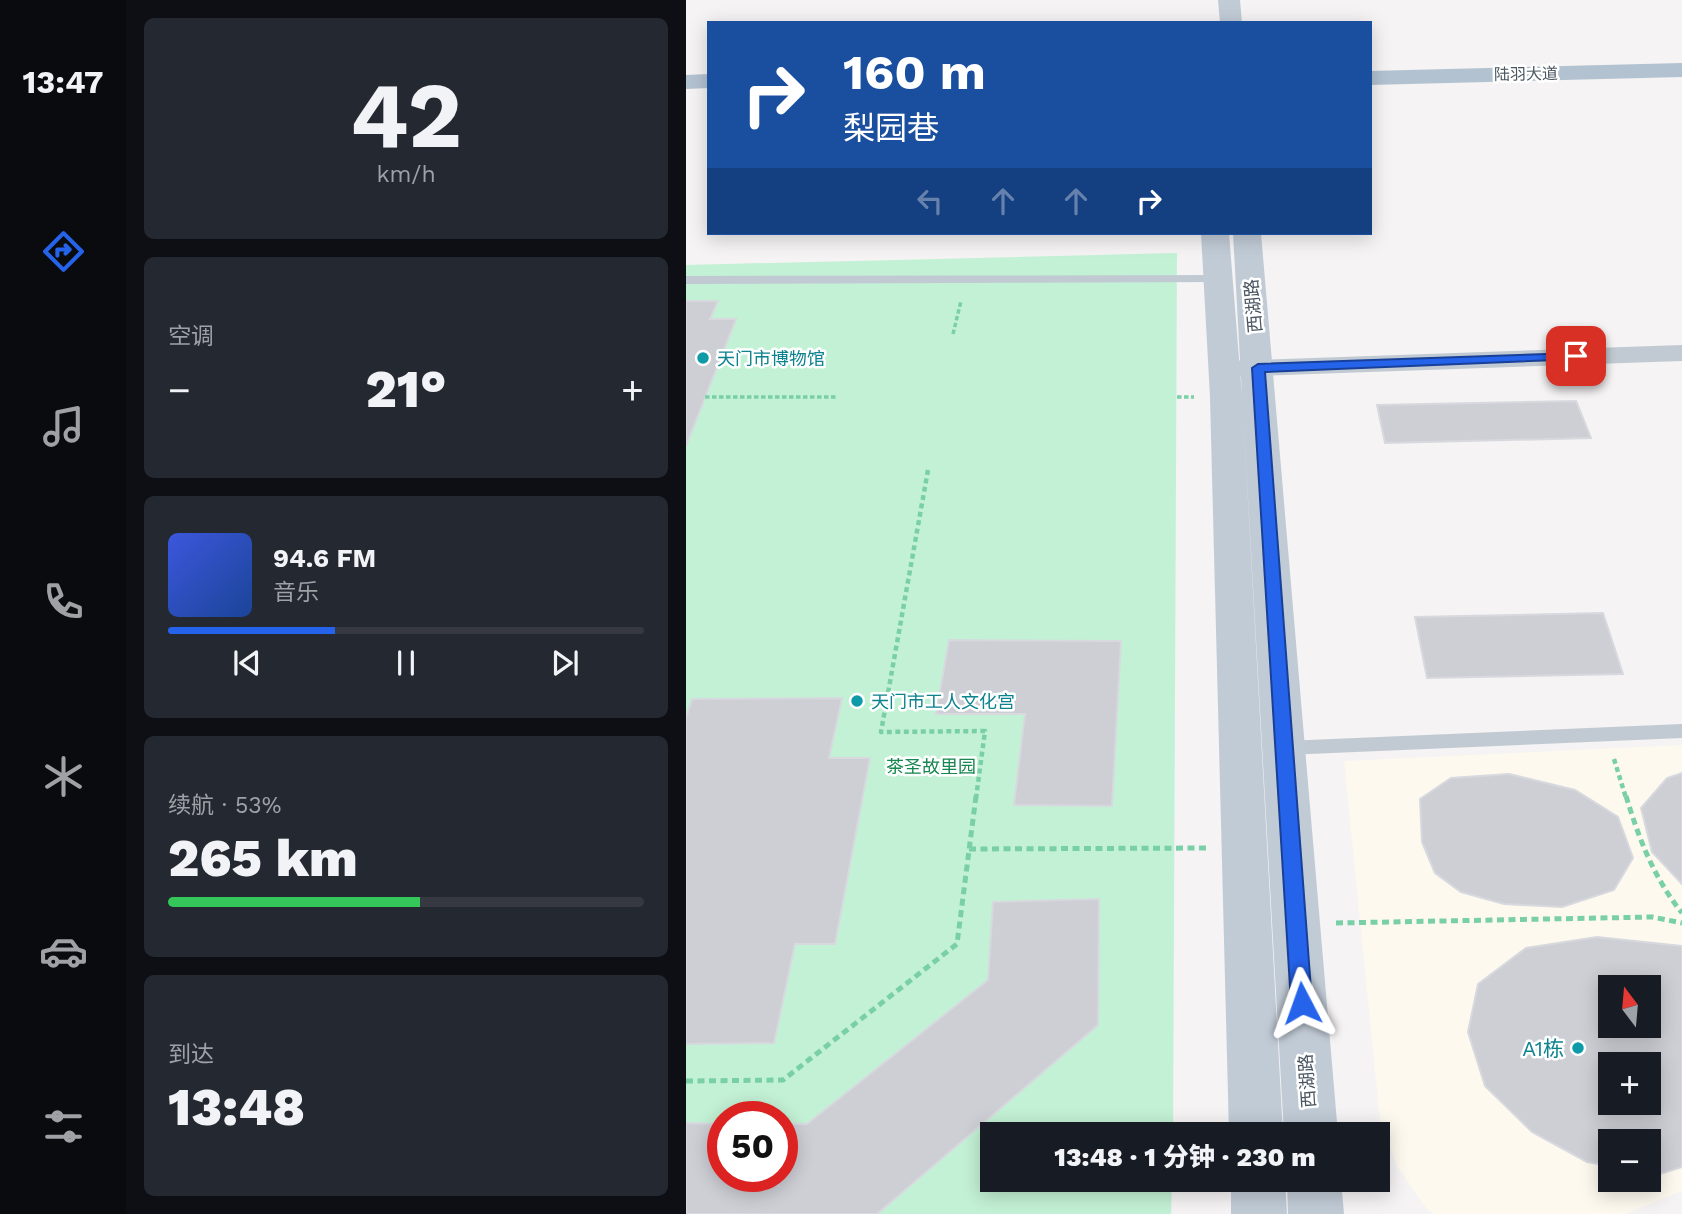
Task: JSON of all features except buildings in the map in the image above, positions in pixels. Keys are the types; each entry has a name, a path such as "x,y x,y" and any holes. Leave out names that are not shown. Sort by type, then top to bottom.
{"main road":[{"path":"1229,0 1231,21"},
{"name":"陆羽大道","path":"1372,67 1682,60"},
{"path":"686,68 707,67"},
{"name":"陆羽大道","path":"1372,78 1682,70"},
{"path":"686,82 707,81"},
{"path":"1372,90 1682,82"},
{"path":"686,93 707,92"},
{"path":"686,104 707,103"},
{"name":"西湖路","path":"1214,235 1218,279 1242,369 1284,748 1310,1122"},
{"name":"西湖路","path":"1247,235 1242,369 1244,848 1255,1122"},
{"path":"1258,1192 1259,1214"},
{"path":"1315,1192 1316,1214"}],"street":[{"path":"1242,369 1682,353"}],"lane":[{"path":"686,280 1218,279"},
{"path":"1284,748 1682,731"}],"path":[{"path":"953,334 966,280"},
{"path":"705,397 836,397"},
{"path":"686,1081 783,1080 957,944 985,731 881,732 928,470"},
{"path":"1605,735 1649,863 1667,897 1682,913"},
{"path":"969,849 1244,848"},
{"path":"1296,924 1652,917 1682,923"}],"shaded area":[{"path":"1682,745 1682,1191 1625,1214 1434,1214 1426,1208 1397,1166 1390,1147 1390,1122 1380,1120 1344,761"}],"green space":[{"name":"茶圣故里园","path":"1177,253 1173,1122 980,1122 980,1192 1172,1192 1171,1214 686,1214 686,265"}],"place":[{"name":"天门市博物馆","path":"703,358"},
{"name":"天门市工人文化宫","path":"857,701"},
{"name":"A1栋","path":"1578,1048"}],"route":[{"path":"1302,1003 1258,368 1576,356"}]}
